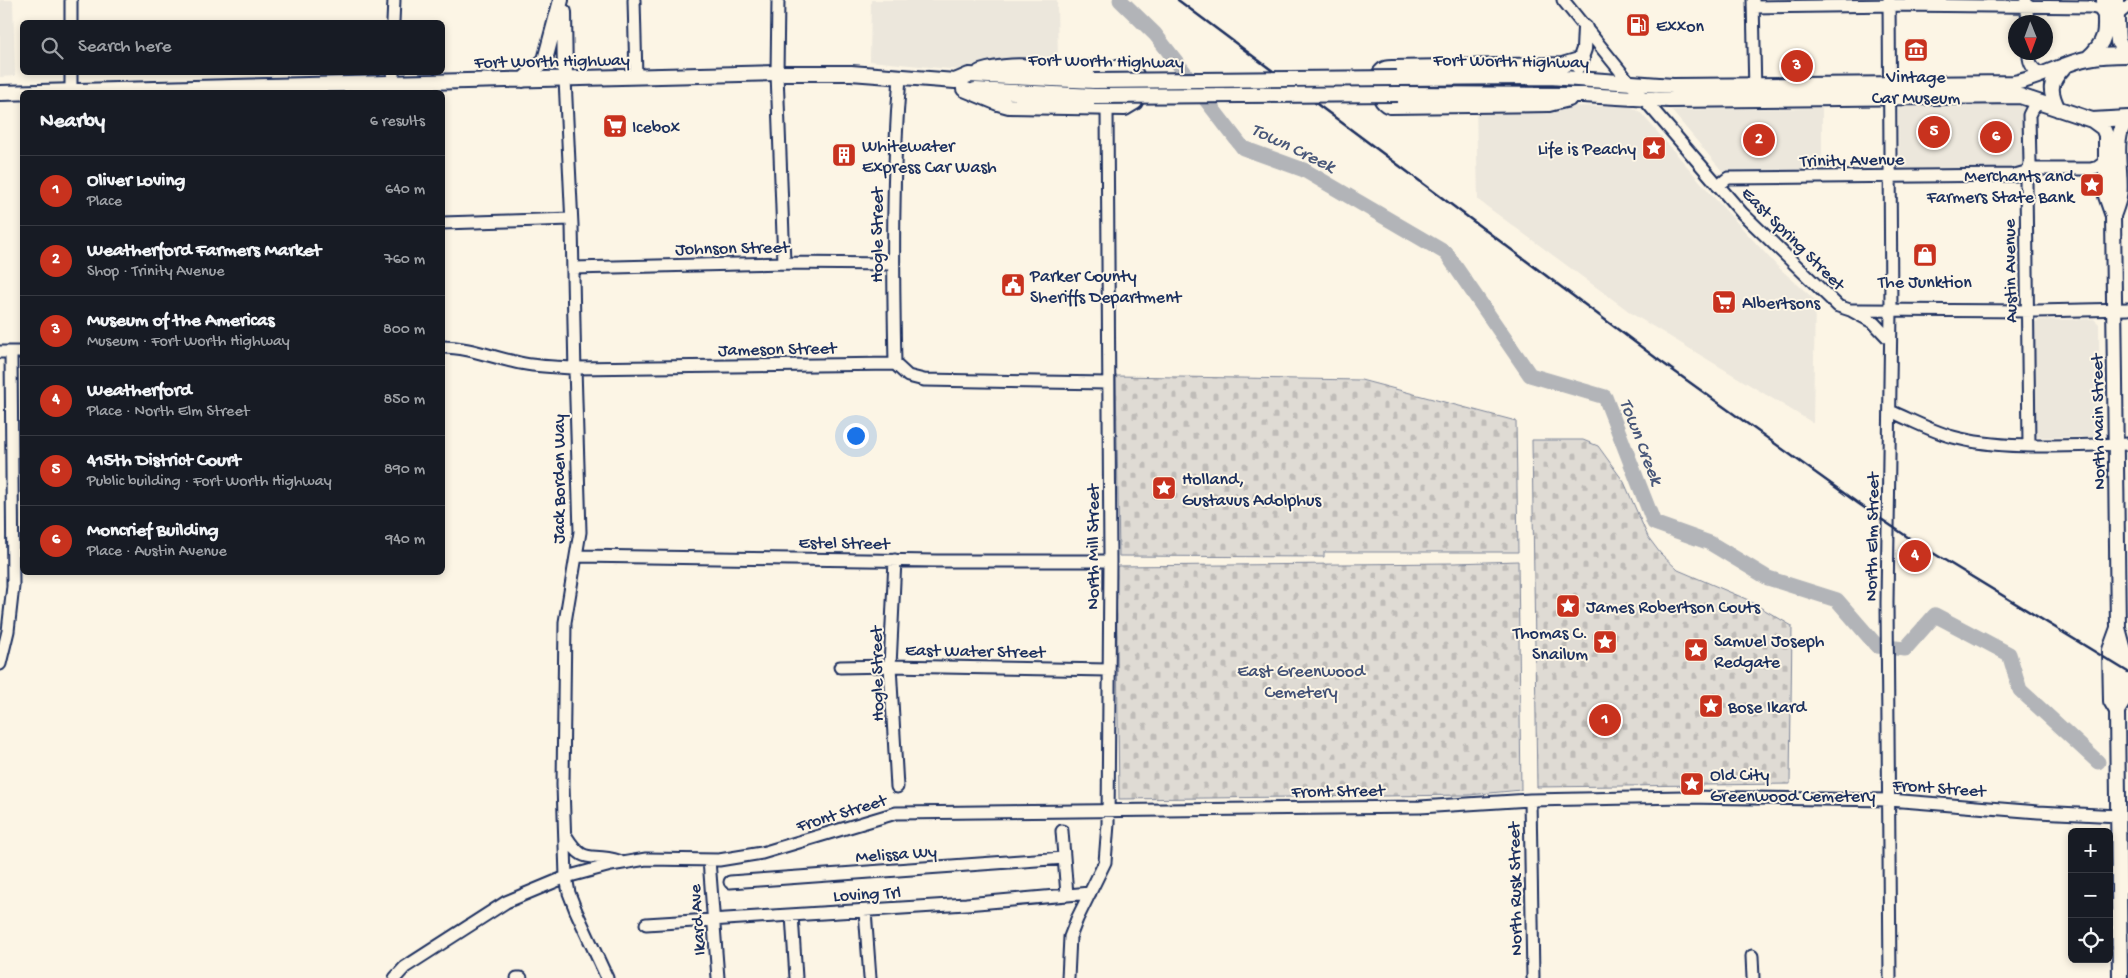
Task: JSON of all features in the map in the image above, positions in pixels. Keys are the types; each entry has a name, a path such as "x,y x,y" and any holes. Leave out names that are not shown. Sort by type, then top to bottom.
{"main road":[{"name":"Jack Borden Way","path":"562,0 565,79"},
{"path":"522,80 546,60 562,0"},
{"path":"2104,0 2118,42 2128,54"},
{"path":"2088,58 2099,48 2102,42 2116,0"},
{"path":"1550,77 1575,68 1582,59 1586,28"},
{"name":"Fort Worth Highway","path":"72,90 777,73 851,73 960,85 1094,96 1584,95 1669,100 1755,92 1891,90 2014,83 2043,75 2088,58 2128,54"},
{"path":"1582,59 1562,65 1384,69 1380,73 1378,95 1384,105 1390,106 1549,104 1584,95"},
{"path":"960,85 998,103 1009,106 1125,108 1135,102 1138,78 1136,73 1124,68 1060,68 1020,65 998,66 969,75"},
{"path":"2058,109 2051,96 2052,87 2055,76 2064,67"},
{"name":"Fort Worth Highway","path":"960,85 969,75 1094,81 1550,77 1755,92"},
{"name":"Fort Worth Highway","path":"1891,90 2020,96 2092,120"},
{"name":"Fort Worth Highway","path":"0,93 20,92"},
{"path":"2092,120 2128,119"},
{"name":"North Main Street","path":"2120,978 2117,710 2110,701 2110,650 2123,630 2122,444 2114,310 2113,216 2106,196 2118,162 2120,136 2128,119"},
{"name":"North Main Street","path":"2092,120 2103,128 2118,162"}],"street":[{"path":"71,0 71,20"},
{"path":"394,0 394,20"},
{"path":"634,0 636,77"},
{"path":"778,0 777,73 784,263"},
{"name":"East Spring Street","path":"1563,0 1630,83 1742,213 1818,289 1838,306 1850,310 2027,311 2128,309"},
{"name":"North Elm Street","path":"1889,2 1891,90 1888,628 1890,978"},
{"path":"1755,92 1753,3 2026,3 2092,6 2110,16 2128,6"},
{"path":"2029,60 2031,66 2043,75"},
{"path":"71,75 72,90"},
{"name":"Hogle Street","path":"896,364 893,264 894,144 900,77"},
{"name":"Jack Borden Way","path":"565,79 580,510 577,556 565,622 563,785 566,877 569,893 576,911 607,978"},
{"name":"Austin Avenue","path":"2029,445 2026,181 2030,164 2029,115 2032,109 2040,102"},
{"name":"North Mill Street","path":"1068,978 1070,937 1105,862 1109,811 1110,560 1107,108"},
{"name":"Trinity Avenue","path":"1718,186 1728,178 2015,175 2036,170 2091,169 2118,162"},
{"path":"445,223 571,219"},
{"name":"Johnson Street","path":"572,268 784,263 893,264"},
{"path":"1850,310 1874,323 1890,340"},
{"name":"Jameson Street","path":"445,347 473,351 520,364 575,368 896,364"},
{"path":"0,664 8,631 13,586 11,352"},
{"path":"896,364 908,376 924,380 1108,383"},
{"path":"1890,411 1931,430 1980,443 2029,445 2122,444"},
{"name":"Estel Street","path":"577,556 894,560 1110,560"},
{"name":"Hogle Street","path":"894,560 890,666 898,787"},
{"name":"East Water Street","path":"840,667 890,666 1109,670"},
{"name":"Front Street","path":"395,978 405,967 506,902 566,877 646,859 709,860 762,853 896,813 1420,807 1530,800 1684,797 1890,800 2038,812 2119,816"},
{"name":"North Rusk Street","path":"1530,800 1533,978"},
{"path":"1062,832 1066,895"},
{"path":"565,835 575,850 584,857 612,859 625,863"},
{"name":"Melissa Wy","path":"730,882 1064,858"},
{"name":"Ikard Ave","path":"709,860 718,978"},
{"name":"Loving Trl","path":"646,924 966,904 1090,893"},
{"path":"865,911 870,978"},
{"path":"792,915 796,978"},
{"path":"1752,956 1753,978"}],"shaded area":[{"path":"0,0 13,0 15,76 0,77"},
{"path":"871,0 1057,0 1058,64 970,71 870,61"},
{"path":"2010,101 2030,103 2026,165 2022,169 1899,169 1898,110 1901,104 2008,103"},
{"path":"1630,106 1640,112 1718,202 1777,266 1815,300 1813,423 1634,315 1478,200 1476,107"},
{"path":"1822,108 1822,170 1722,171 1671,110"},
{"path":"2094,319 2099,324 2100,434 2097,437 2036,437 2034,323 2039,320"}],"green space":[{"path":"1116,376 1361,380 1516,421 1518,552 1324,552 1324,557 1119,556"},
{"path":"1532,440 1583,440 1598,446 1624,482 1648,537 1660,553 1678,570 1746,599 1792,626 1790,784 1537,787"},
{"name":"East Greenwood Cemetery","path":"1518,561 1521,790 1469,795 1119,799 1116,566"}],"waterway":[{"name":"Town Creek","path":"1120,0 1155,34 1243,148 1304,170 1446,253 1530,375 1605,397 1654,523 1710,543 1768,578 1837,600 1877,646 1905,649 1935,615 2009,654 2020,690 2098,762"}],"railway":[{"path":"1178,0 1660,361 1859,504 1915,542 2128,672"}],"place":[{"name":"Exxon","path":"1638,25"},
{"name":"Vintage Car Museum","path":"1916,50"},
{"name":"Museum of the Americas","path":"1797,66"},
{"name":"Icebox","path":"615,126"},
{"name":"415th District Court","path":"1934,132"},
{"name":"Moncrief Building","path":"1996,137"},
{"name":"Weatherford Farmers Market","path":"1759,140"},
{"name":"Life is Peachy","path":"1654,148"},
{"name":"Whitewater Express Car Wash","path":"844,155"},
{"name":"Merchants and Farmers State Bank","path":"2092,185"},
{"name":"The Junktion","path":"1925,255"},
{"name":"Parker County Sheriffs Department","path":"1013,285"},
{"name":"Albertsons","path":"1724,302"},
{"name":"Holland, Gustavus Adolphus","path":"1164,488"},
{"name":"Weatherford","path":"1915,556"},
{"name":"James Robertson Couts","path":"1568,606"},
{"name":"Thomas C. Snailum","path":"1605,642"},
{"name":"Samuel Joseph Redgate","path":"1696,650"},
{"name":"Bose Ikard","path":"1711,706"},
{"name":"Oliver Loving","path":"1605,720"},
{"name":"Old City Greenwood Cemetery","path":"1692,784"}]}
